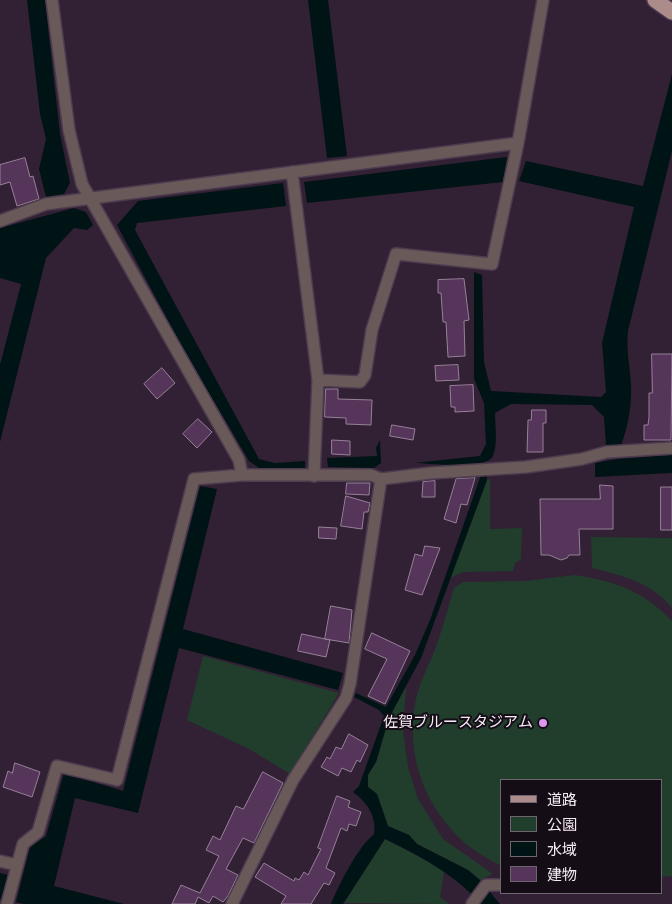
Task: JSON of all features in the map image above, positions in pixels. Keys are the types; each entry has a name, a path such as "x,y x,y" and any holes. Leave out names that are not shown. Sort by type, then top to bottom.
{"main road":[{"path":"655,0 672,12"}],"street":[{"path":"52,0 69,130 82,184 239,460 242,475"},
{"path":"318,380 360,382 365,375 372,330 396,254 492,264 518,144 543,0"},
{"path":"0,221 46,204 89,197 518,144"},
{"path":"292,172 318,380 314,476"},
{"path":"7,904 23,844 38,832 57,766 117,780 194,479 242,475 371,475 381,479 431,473 526,467 582,459 607,452 672,448"},
{"path":"232,904 293,780 346,698 350,684 381,479"},
{"path":"0,861 17,866"},
{"path":"474,902 486,886 500,885"}],"green space":[{"path":"490,479 490,529 522,528 521,559 515,563 513,571 463,572 450,578 487,480"},
{"path":"591,537 672,538 672,608 656,592 636,581 592,568"},
{"name":"佐賀ブルースタジアム","path":"575,575 616,584 650,602 672,621 672,876 662,877 662,779 500,779 500,865 473,849 452,830 440,815 423,784 417,767 414,749 415,704 454,588 463,582 525,581"},
{"path":"203,656 339,693 290,774 249,749 187,720"},
{"path":"406,686 403,730 408,767 418,799 443,839 493,874 480,880 468,870 417,844 409,835 388,826 377,794 368,787 368,775 376,762 389,718"},
{"path":"385,839 437,866 444,872 440,897 449,904 344,903"}],"water":[{"path":"27,0 45,0 60,134 70,183 64,194 46,197 39,169 46,139 40,114"},
{"path":"308,0 328,0 347,156 327,158"},
{"path":"672,74 672,151 628,331 627,345 631,401 628,423 621,446 606,446 604,417 592,405 511,404 495,413 495,451 488,461 469,465 414,463 480,456 486,444 484,403 474,379 474,272 482,275 484,362 491,391 601,397 606,392 602,343 634,207 519,181 526,161 643,186"},
{"path":"507,157 503,182 307,203 304,182"},
{"path":"283,183 286,206 137,223 135,230 259,459 275,463 305,461 305,469 259,468 249,461 182,347 117,225 138,201"},
{"path":"74,208 86,212 93,225 87,230 74,228 46,258 0,442 0,365 21,284 0,278 0,228"},
{"path":"380,440 381,463 374,468 328,467 327,458 377,456 376,448"},
{"path":"672,455 672,473 595,477 595,463 617,459"},
{"path":"481,475 487,475 487,480 421,658 389,718 376,762 368,775 368,787 377,794 388,826 409,835 417,844 468,870 480,880 500,904 481,904 471,893 448,875 424,859 385,839 343,904 331,904 355,857 374,834 375,828 367,805 353,792 359,786 384,716 379,710 354,697 356,693 386,707 415,655 430,620"},
{"path":"200,486 217,489 183,629 343,673 338,690 179,648 138,813 75,798 54,886 124,904 24,904 16,902 30,847 46,836 64,773 123,791"},
{"path":"0,873 8,875 1,899 0,899"}],"building":[{"path":"25,158 30,177 33,176 39,199 17,206 10,182 0,185 0,165"},
{"path":"464,279 469,320 464,321 465,356 448,357 446,322 443,322 441,293 438,293 438,280"},
{"path":"652,354 672,354 671,440 644,440 644,425 648,425 649,417 649,393 652,393"},
{"path":"458,365 459,380 436,381 435,366"},
{"path":"162,368 175,383 157,399 144,384"},
{"path":"473,385 474,411 455,412 455,407 451,407 450,386"},
{"path":"326,389 338,389 338,399 372,400 371,425 346,424 346,418 325,417"},
{"path":"532,410 546,410 546,423 543,423 543,452 527,452 528,420 531,420"},
{"path":"198,419 212,432 197,448 183,434"},
{"path":"392,425 415,429 413,440 390,436"},
{"path":"332,440 350,441 350,455 332,454"},
{"path":"475,478 467,505 461,504 456,523 444,519 456,479"},
{"path":"435,481 435,497 422,497 423,482"},
{"path":"347,483 370,483 369,495 346,494"},
{"path":"600,485 613,486 613,529 579,529 580,555 569,555 561,560 549,555 541,555 540,499 600,499"},
{"path":"661,487 672,487 672,530 661,530"},
{"path":"346,496 370,503 368,512 364,512 362,529 341,526"},
{"path":"319,527 337,528 336,539 319,538"},
{"path":"425,546 440,548 422,595 405,590 415,554 422,556"},
{"path":"331,606 352,610 349,643 325,639"},
{"path":"372,633 410,651 385,704 368,696 387,659 365,649"},
{"path":"302,634 330,640 326,657 298,651"},
{"path":"349,734 368,745 360,762 357,760 351,772 342,768 338,776 321,767 327,757 330,759 336,747 341,749"},
{"path":"15,763 40,772 32,797 3,787 8,771 12,773"},
{"path":"263,772 283,783 254,843 243,838 226,869 238,875 228,896 223,902 213,896 209,903 198,897 195,904 172,904 181,885 200,893 219,856 206,850 213,836 220,840 236,806 243,809"},
{"path":"337,796 350,801 348,807 361,812 356,826 349,824 347,831 341,828 326,868 335,873 329,885 324,883 311,904 281,904 286,896 255,877 264,863 294,881 295,878 299,880 304,872 308,875 321,849 318,848"}],"place":[{"name":"佐賀ブルースタジアム","path":"543,723"}]}
